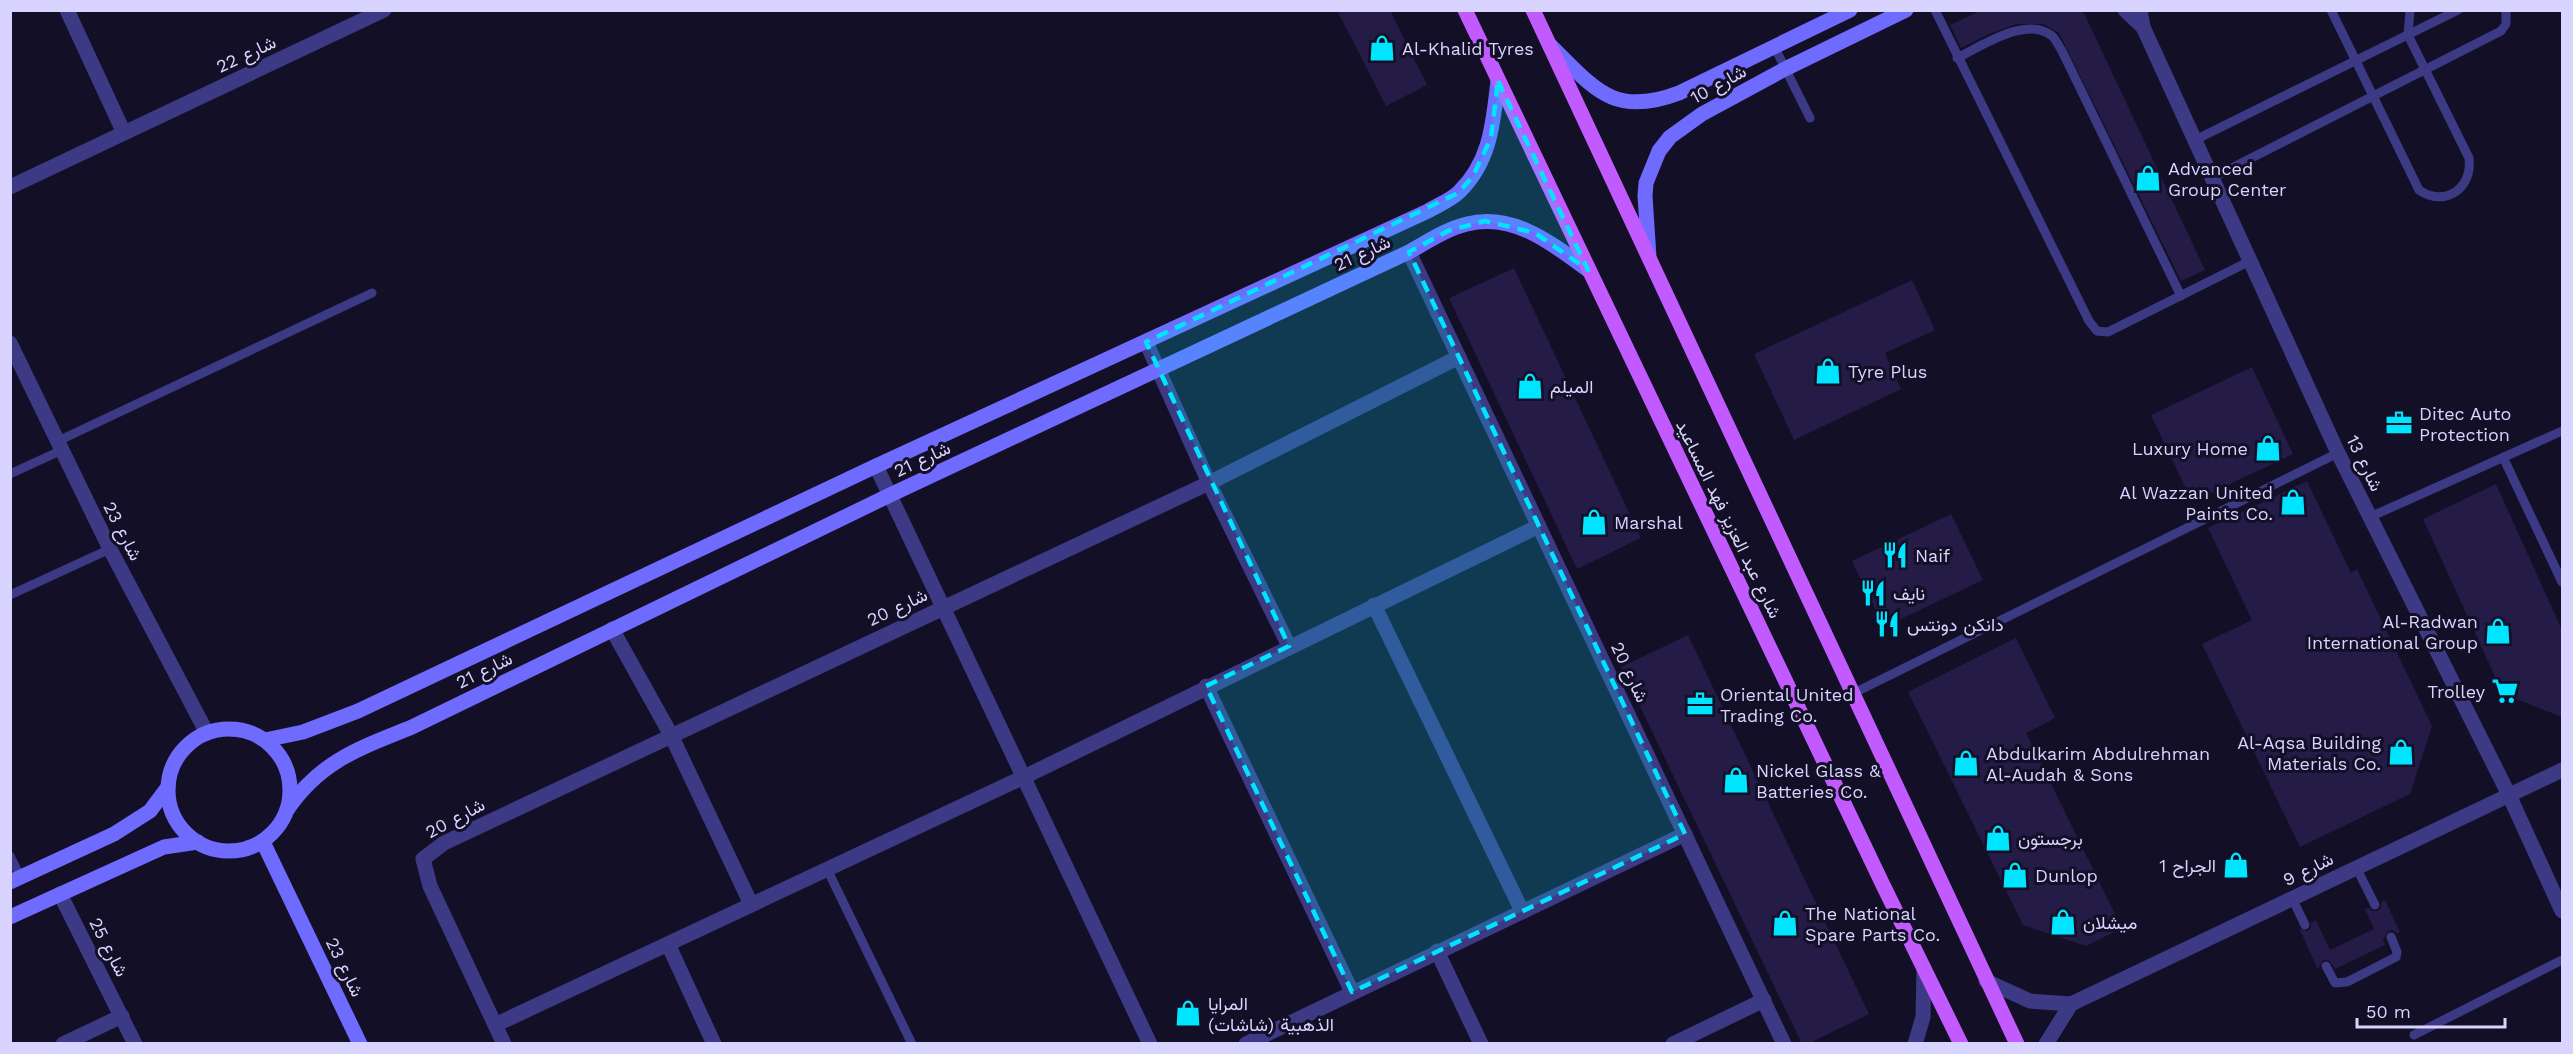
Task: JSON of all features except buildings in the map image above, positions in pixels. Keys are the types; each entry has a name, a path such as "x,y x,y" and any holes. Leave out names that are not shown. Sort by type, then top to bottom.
{"main road":[{"name":"شارع عبد العزيز فهد المساعيد","path":"1465,10 1961,1044"},
{"name":"شارع عبد العزيز فهد المساعيد","path":"1533,10 1649,263 2016,1044"}],"street":[{"path":"67,10 124,133"},
{"name":"شارع 22","path":"10,187 384,10"},
{"name":"شارع 10","path":"1550,45 1601,93 1618,101 1663,99 1775,48 1850,10"},
{"name":"شارع 13","path":"2126,10 2143,27"},
{"name":"شارع 13","path":"2140,10 2143,27 2338,453 2509,795 2562,911"},
{"name":"شارع 10","path":"1649,263 1645,196 1651,167 1659,151 1685,124 1785,69 1902,11"},
{"name":"شارع 21","path":"266,740 303,732 358,711 876,466 1428,211 1458,193 1473,176 1491,138 1498,81"},
{"name":"شارع 21","path":"287,810 300,791 325,768 368,745 412,727 890,495 1409,252 1448,231 1485,221 1535,233 1588,270"},
{"name":"شارع 20","path":"1409,252 1785,1044"},
{"path":"1146,342 1209,483 1289,646"},
{"name":"شارع 23","path":"12,351 110,549 207,733"},
{"name":"شارع 20","path":"504,1044 430,886 423,859 444,843 1209,483 1459,357"},
{"name":"شارع 20","path":"876,466 1150,1044"},
{"path":"495,1025 1024,777 1539,525"},
{"path":"1374,605 1522,911"},
{"path":"612,629 671,735 751,904"},
{"path":"1206,686 1352,992"},
{"path":"16,880 114,834 150,811 168,787 176,759 190,743 207,733 236,729 266,740 280,756 286,768 291,789 287,810 278,827 263,842 243,850 229,852 208,848 180,827 171,808 168,787"},
{"name":"شارع 9","path":"1986,981 2030,1001 2071,1004 2562,770"},
{"path":"1246,1044 1685,834"},
{"path":"10,917 164,847 198,842"},
{"name":"شارع 23","path":"263,842 360,1044"},
{"name":"شارع 25","path":"60,894 135,1044"},
{"path":"668,944 714,1044"},
{"path":"1437,951 1480,1044"},
{"path":"1915,1044 1923,1017 1924,969"},
{"path":"1673,1044 1764,1000"},
{"path":"2046,1044 2071,1004"},
{"path":"63,1044 122,1016"}],"lane":[{"path":"1935,10 2089,321 2097,331 2108,332 2250,261"},
{"path":"2331,10 2420,190 2428,196 2438,198 2450,196 2460,190 2467,180 2470,169 2469,159 2408,34 2410,10"},
{"path":"2195,140 2458,10"},
{"path":"2212,178 2501,31 2506,24 2506,10"},
{"path":"1958,58 2018,29 2034,27 2052,36 2062,51 2181,296"},
{"path":"1775,48 1810,118"},
{"path":"10,474 60,445 372,292"},
{"path":"2370,517 2562,431"},
{"path":"1852,694 2338,453"},
{"path":"2504,457 2562,582"},
{"path":"10,595 110,549"},
{"path":"10,856 16,880"},
{"path":"2356,867 2374,905"},
{"path":"827,869 912,1044"},
{"path":"2292,898 2305,926"},
{"path":"2325,966 2335,983 2347,982 2397,957 2391,937"},
{"path":"2414,1035 2562,960"}],"highlighted area":[{"path":"1498,81 1588,270 1535,233 1485,221 1448,231 1409,252 1685,834 1352,992 1206,686 1289,646 1146,342 1458,193 1473,176 1491,138"}],"place":[{"name":"Al-Khalid Tyres","path":"1382,48"},
{"name":"Advanced Group Center","path":"2148,178"},
{"name":"Tyre Plus","path":"1828,371"},
{"name":"الميلم","path":"1530,386"},
{"name":"Ditec Auto Protection","path":"2399,423"},
{"name":"Luxury Home","path":"2268,448"},
{"name":"Al Wazzan United Paints Co.","path":"2293,502"},
{"name":"Marshal","path":"1594,522"},
{"name":"Naif","path":"1895,555"},
{"name":"نايف","path":"1873,593"},
{"name":"دانكن دونتس","path":"1887,624"},
{"name":"Al-Radwan International Group","path":"2498,631"},
{"name":"Trolley","path":"2505,691"},
{"name":"Oriental United Trading Co.","path":"1700,704"},
{"name":"Al-Aqsa Building Materials Co.","path":"2401,752"},
{"name":"Abdulkarim Abdulrehman Al-Audah & Sons","path":"1966,763"},
{"name":"Nickel Glass & Batteries Co.","path":"1736,780"},
{"name":"برجستون","path":"1998,838"},
{"name":"الجراح 1","path":"2236,865"},
{"name":"Dunlop","path":"2015,875"},
{"name":"ميشلان","path":"2063,922"},
{"name":"The National Spare Parts Co.","path":"1785,923"},
{"name":"المرايا الذهبية (شاشات)","path":"1188,1013"}]}
